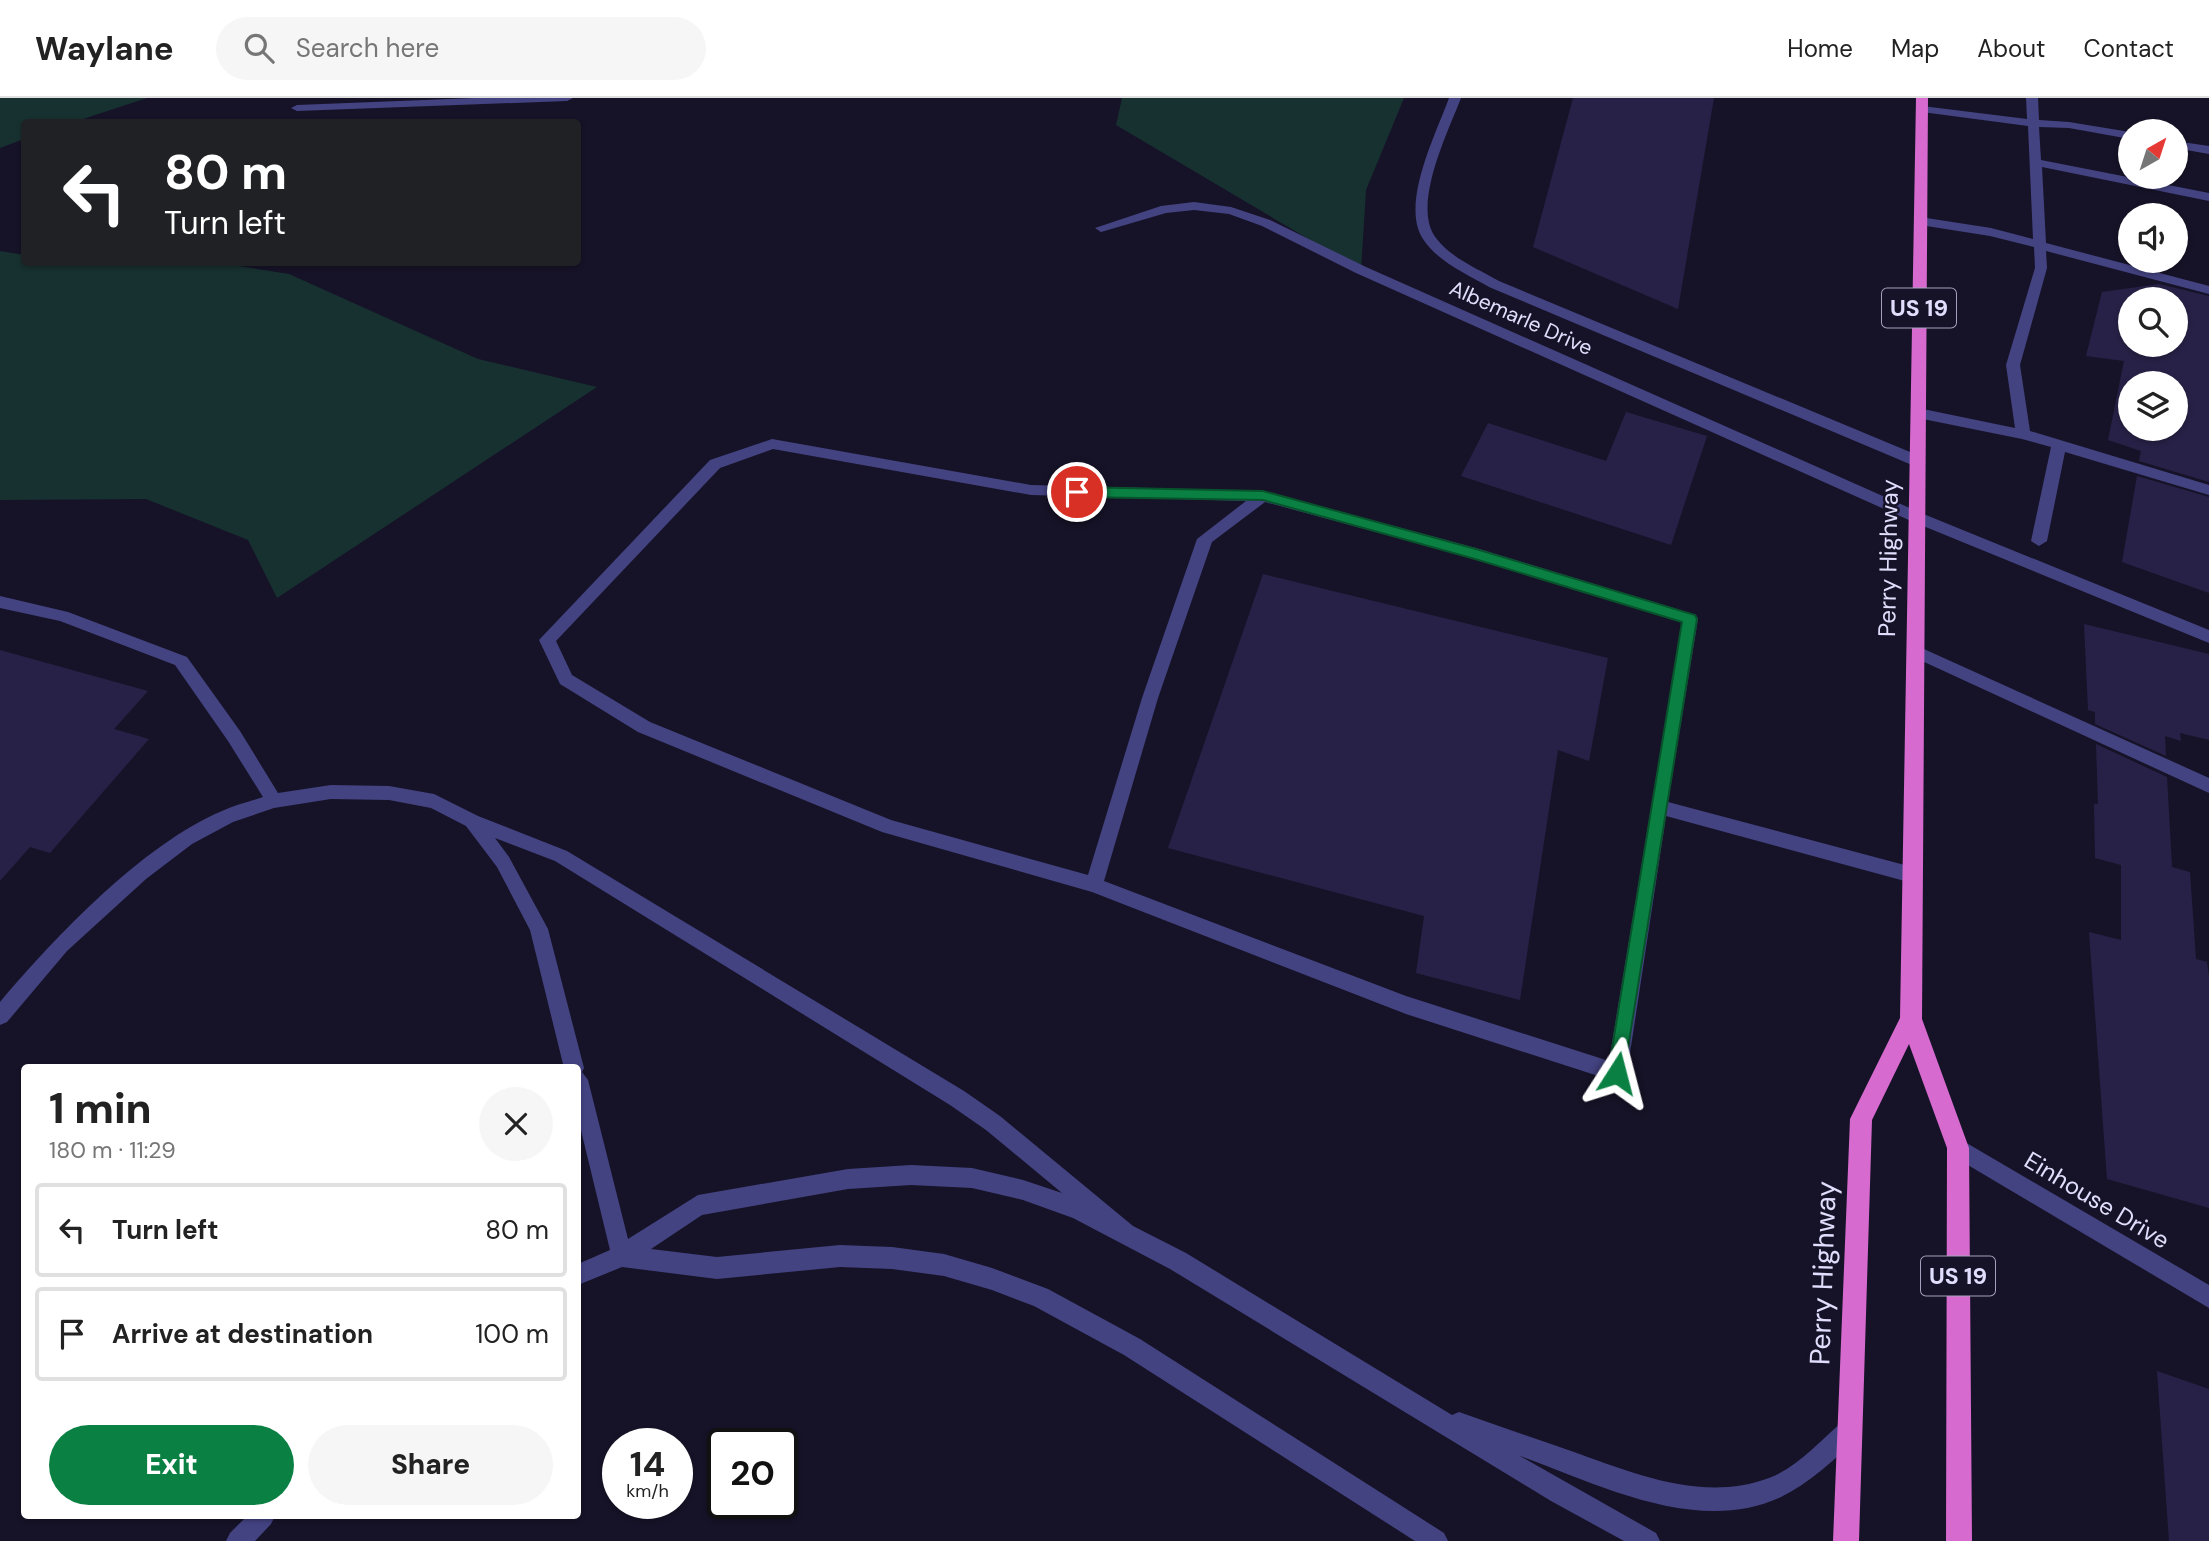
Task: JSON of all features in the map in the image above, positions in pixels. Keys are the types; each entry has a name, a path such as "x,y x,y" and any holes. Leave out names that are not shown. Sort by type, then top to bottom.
{"highway":[{"name":"Perry Highway","path":"1922,103 1910,1018 1958,1148 1959,1541"},
{"name":"Perry Highway","path":"1846,1541 1861,1119 1910,1018"}],"street":[{"path":"297,108 567,98"},
{"path":"1455,98 1420,202 1420,221 1428,237 1451,258 1494,284 1917,461"},
{"path":"2023,434 2013,365 2041,268 2032,98"},
{"path":"1922,103 2002,121 2069,125 2118,134"},
{"path":"2188,146 2209,150"},
{"path":"2035,162 2209,197"},
{"name":"Albemarle Drive","path":"1101,228 1165,209 1194,206 1231,211 1266,223 1374,276 1916,517 2209,637"},
{"path":"1920,221 1991,232 2209,290"},
{"path":"1918,413 2023,434 2209,490"},
{"path":"772,444 1031,490 1263,496 1476,554 1690,619 1659,807 1617,1073 1406,1005 1094,885 887,827 644,727 566,679 547,640 715,464 772,444"},
{"path":"2039,541 2059,444"},
{"path":"1094,885 1150,698 1205,539 1263,496"},
{"path":"0,602 62,616 181,660 234,736 274,801"},
{"path":"1915,651 2209,786"},
{"path":"0,1016 60,946 140,874 186,839 227,816 274,801 331,792 389,793 434,801 472,821 561,856 957,1098 993,1123 1125,1232"},
{"path":"1659,807 1913,875"},
{"path":"472,821 516,883 539,929 573,1064"},
{"path":"581,1092 622,1256"},
{"name":"Einhouse Drive","path":"1958,1148 2209,1297"},
{"path":"581,1274 622,1256 698,1205 848,1180 911,1175 972,1178 1023,1190 1078,1209 1178,1261 1559,1493 1648,1541"},
{"path":"622,1256 717,1268 840,1256 892,1258 944,1265 992,1279 1040,1297 1132,1347 1436,1541"},
{"path":"1424,1411 1633,1485 1672,1495 1709,1500 1743,1497 1775,1488 1803,1471 1849,1431"},
{"path":"1395,1515 1423,1541"},
{"path":"238,1541 259,1519"}],"green space":[{"path":"0,98 147,98 83,119 21,119 21,140 0,148"},
{"path":"1122,98 1404,98 1366,190 1361,270 1116,125"},
{"path":"0,251 21,254 21,266 239,266 289,274 478,359 597,387 277,598 248,540 146,499 0,500"}],"building":[{"path":"1573,98 1714,98 1678,309 1533,247"},
{"path":"2159,284 2172,287 2138,287"},
{"path":"2118,290 2118,357 2188,357 2188,291 2209,296 2209,482 2139,461 2141,451 2108,440 2118,391 2118,441 2188,441 2188,371 2122,371 2124,361 2086,356 2102,292"},
{"path":"1626,412 1707,436 1671,545 1461,476 1488,423 1606,461"},
{"path":"2137,476 2209,497 2209,593 2122,562"},
{"path":"1263,574 1608,658 1589,761 1558,750 1520,1000 1416,973 1424,916 1168,848"},
{"path":"2084,624 2209,654 2209,740 2180,733 2181,741 2165,736 2166,756 2095,724 2095,712 2088,710"},
{"path":"0,650 148,691 114,729 149,739 50,853 30,847 0,881"},
{"path":"2096,744 2167,777 2172,867 2190,872 2196,959 2207,962 2209,977 2209,1208 2107,1179 2089,932 2121,940 2121,865 2095,858 2094,804 2098,804"},
{"path":"2157,1371 2209,1389 2209,1541 2169,1541"}],"route":[{"path":"1077,492 1263,496 1476,554 1690,619 1617,1073"}]}
